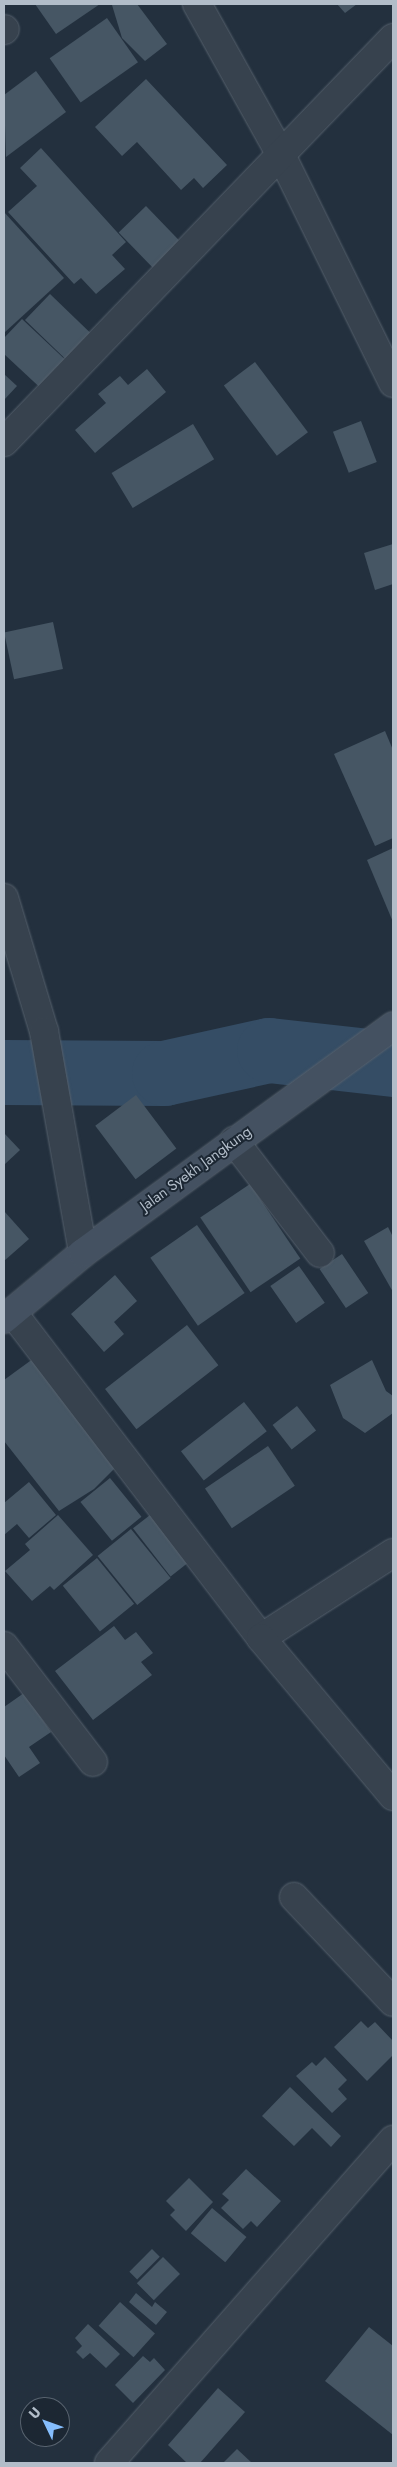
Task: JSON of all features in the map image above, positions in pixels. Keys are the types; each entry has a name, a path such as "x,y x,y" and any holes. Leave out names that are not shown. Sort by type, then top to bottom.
{"main road":[{"name":"Jalan Syekh Jangkung","path":"8,1316 83,1253 393,1026"}],"street":[{"path":"197,4 281,155 390,368"},
{"path":"6,436 393,38"},
{"path":"4,898 44,1031 83,1253"},
{"path":"234,1141 320,1253"},
{"path":"8,1316 261,1638 393,1796"},
{"path":"261,1638 393,1553"},
{"path":"4,1646 93,1762"},
{"path":"294,1897 393,2002"},
{"path":"109,2463 393,2140"}],"building":[{"path":"35,4 100,4 56,34"},
{"path":"137,4 167,44 145,61 122,38 112,5"},
{"path":"337,4 357,4 345,13"},
{"path":"107,18 138,62 81,102 50,58"},
{"path":"36,71 66,112 6,157 4,95"},
{"path":"146,79 227,165 203,188 194,178 181,190 137,142 122,156 95,127"},
{"path":"41,148 126,242 112,255 125,269 96,294 81,278 74,284 8,212 37,186 20,168"},
{"path":"146,206 188,250 161,276 119,232"},
{"path":"4,212 64,278 4,333"},
{"path":"50,294 97,340 72,366 25,320"},
{"path":"22,319 73,367 48,395 4,354 4,338"},
{"path":"255,362 308,432 277,456 224,385"},
{"path":"147,369 166,392 95,453 75,430 106,403 98,394 120,376 128,385"},
{"path":"4,374 17,386 4,400"},
{"path":"361,421 377,462 349,473 333,432"},
{"path":"193,424 214,459 133,508 112,473"},
{"path":"393,544 393,584 375,590 364,553"},
{"path":"53,622 63,669 14,679 4,632"},
{"path":"385,731 393,750 393,838 375,846 334,754"},
{"path":"393,848 393,922 367,860"},
{"path":"136,1095 176,1149 136,1179 95,1126"},
{"path":"4,1133 20,1150 4,1165"},
{"path":"250,1184 300,1259 251,1292 200,1218"},
{"path":"4,1211 29,1239 4,1261"},
{"path":"197,1225 245,1293 198,1326 150,1258"},
{"path":"388,1227 393,1237 393,1292 364,1241"},
{"path":"342,1254 368,1293 346,1308 320,1269"},
{"path":"299,1266 325,1303 296,1323 270,1286"},
{"path":"115,1275 137,1301 114,1322 124,1334 104,1352 71,1314"},
{"path":"187,1325 218,1365 136,1429 105,1389"},
{"path":"41,1353 123,1460 94,1489 59,1511 4,1441 4,1380"},
{"path":"372,1360 386,1391 393,1396 393,1413 365,1433 343,1418 330,1385"},
{"path":"244,1402 267,1431 204,1480 181,1451"},
{"path":"297,1406 316,1430 292,1450 273,1425"},
{"path":"268,1446 295,1486 232,1528 205,1488"},
{"path":"110,1478 141,1517 112,1541 80,1502"},
{"path":"29,1482 56,1515 29,1538 17,1524 4,1535 4,1503"},
{"path":"159,1508 197,1556 171,1576 133,1528"},
{"path":"58,1515 93,1555 54,1590 50,1586 32,1601 5,1571 30,1550 25,1544"},
{"path":"131,1529 171,1578 137,1605 98,1556"},
{"path":"97,1558 134,1604 100,1632 63,1586"},
{"path":"114,1626 125,1640 136,1632 153,1653 141,1662 152,1675 93,1720 55,1671"},
{"path":"24,1693 51,1732 29,1747 40,1763 19,1777 4,1755 4,1707"},
{"path":"361,2021 368,2028 375,2022 393,2041 393,2055 367,2081 334,2047"},
{"path":"325,2057 347,2080 338,2089 347,2099 332,2113 296,2076 312,2062 316,2066"},
{"path":"290,2087 341,2136 331,2147 312,2128 294,2146 262,2116"},
{"path":"246,2169 281,2201 257,2227 251,2221 243,2229 221,2208 229,2200 222,2194"},
{"path":"189,2178 213,2202 186,2231 170,2215 175,2210 166,2201"},
{"path":"212,2208 246,2237 225,2262 191,2233"},
{"path":"152,2249 160,2257 137,2279 129,2272"},
{"path":"163,2257 180,2274 154,2300 137,2283"},
{"path":"136,2293 152,2307 155,2302 167,2312 156,2325 129,2302"},
{"path":"120,2302 155,2333 134,2357 99,2326"},
{"path":"88,2324 120,2354 106,2368 90,2353 83,2359 76,2352 82,2346 75,2338"},
{"path":"369,2327 393,2346 393,2435 325,2381"},
{"path":"143,2356 150,2362 154,2358 165,2370 133,2403 115,2385"},
{"path":"218,2388 245,2412 200,2463 187,2463 168,2445"},
{"path":"237,2449 252,2463 223,2463"}],"waterway":[{"path":"4,1072 164,1073 269,1050 393,1064"}]}
